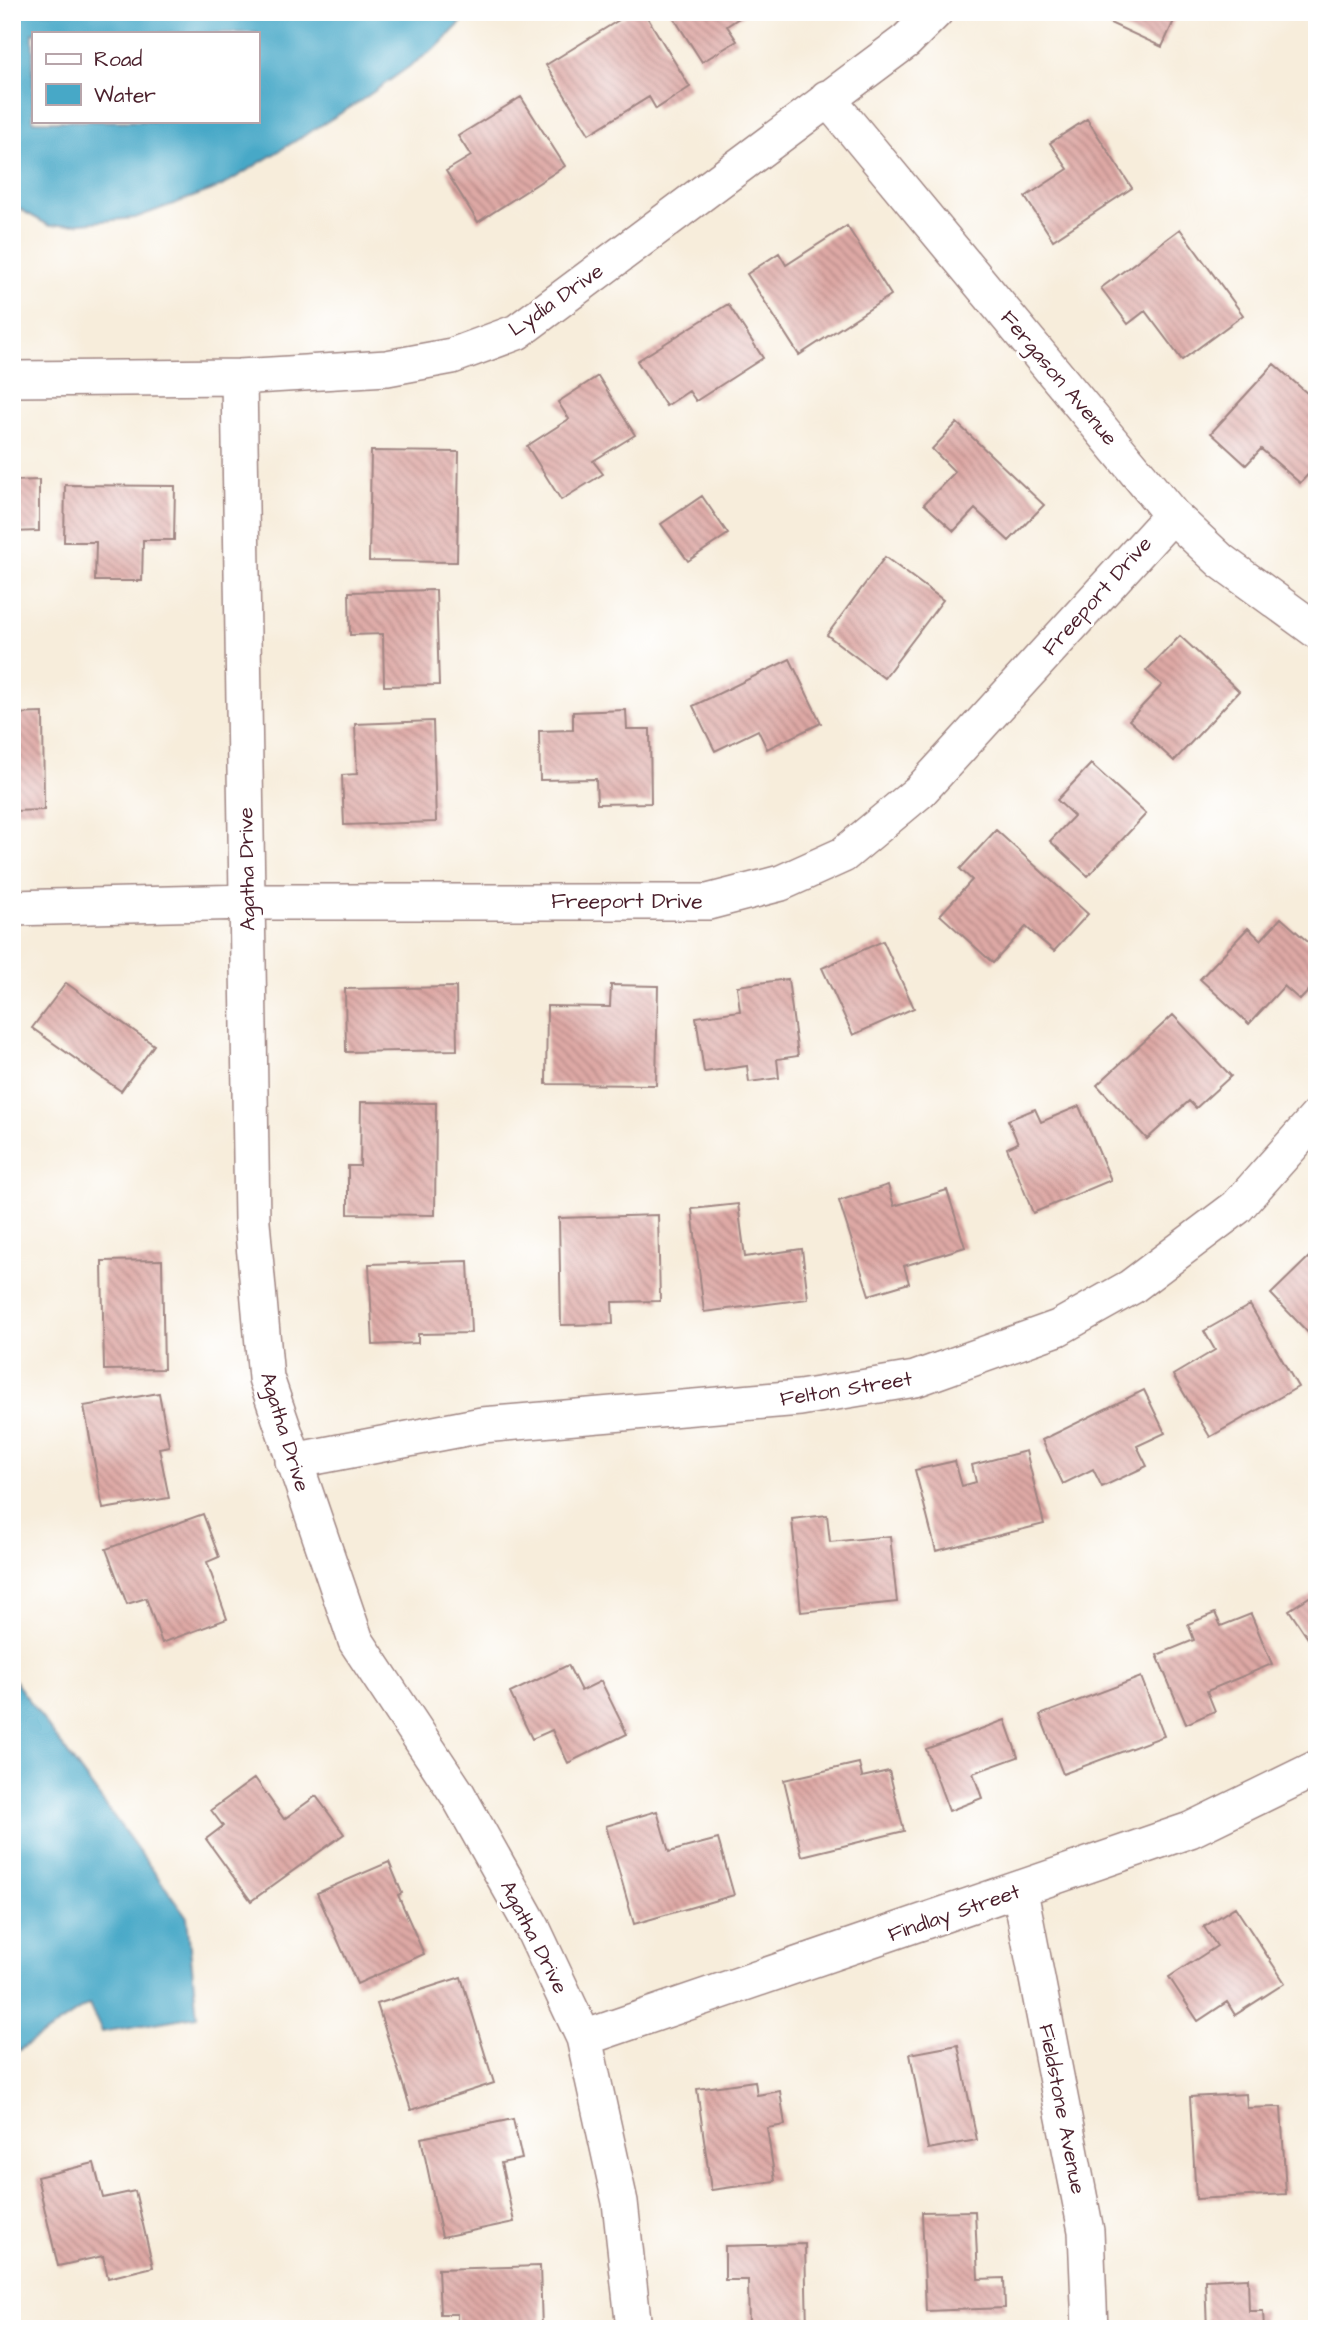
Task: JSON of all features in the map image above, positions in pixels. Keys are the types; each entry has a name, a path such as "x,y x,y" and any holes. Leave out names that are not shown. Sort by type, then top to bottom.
{"street":[{"name":"Lydia Drive","path":"12,379 239,377 387,368 452,356 517,332 906,41 935,12"},
{"name":"Fergason Avenue","path":"827,98 1172,515 1222,561 1317,631"},
{"name":"Agatha Drive","path":"239,377 252,1222 265,1378 356,1641 458,1795 532,1927 584,2038 620,2202 634,2329"},
{"name":"Freeport Drive","path":"12,908 248,902 708,902 781,883 843,855 920,791 1172,515"},
{"name":"Felton Street","path":"293,1461 482,1425 800,1398 915,1379 1058,1328 1131,1287 1237,1207 1317,1117"},
{"name":"Findlay Street","path":"584,2038 1020,1891 1190,1830 1317,1768"},
{"name":"Fieldstone Avenue","path":"1020,1891 1086,2231 1090,2329"}],"water":[{"path":"12,12 472,12 437,47 359,102 220,187 135,218 50,226 12,205"},
{"path":"12,1677 187,1917 197,2016 102,2032 89,2004 12,2055"}],"building":[{"path":"632,12 644,12 690,87 656,109 649,97 589,134 546,65"},
{"path":"670,12 748,12 727,26 737,41 702,62"},
{"path":"1099,12 1178,12 1162,47 1097,17"},
{"path":"521,97 565,166 478,222 446,171 471,156 458,136"},
{"path":"1087,119 1132,188 1053,240 1025,197 1068,169 1050,143"},
{"path":"847,226 891,295 799,355 747,274 779,253 786,265"},
{"path":"1180,229 1243,315 1182,360 1145,311 1128,324 1101,288"},
{"path":"728,304 763,358 696,401 689,391 666,406 637,361"},
{"path":"1274,364 1317,402 1317,465 1300,483 1261,449 1246,465 1211,433"},
{"path":"598,376 635,435 593,461 603,474 561,500 527,446 569,419 558,402"},
{"path":"957,423 1044,505 1009,541 975,509 954,531 924,504 955,472 932,449"},
{"path":"371,451 459,452 457,562 369,561"},
{"path":"39,480 39,531 12,532 12,481"},
{"path":"65,485 175,486 174,540 143,540 142,581 95,581 96,542 64,542"},
{"path":"702,496 728,534 688,561 661,524"},
{"path":"885,557 943,600 884,678 827,635"},
{"path":"436,590 439,685 384,686 383,634 350,635 349,592"},
{"path":"1180,636 1239,691 1174,761 1129,720 1162,685 1146,671"},
{"path":"790,659 821,723 767,749 758,730 715,751 693,706"},
{"path":"626,710 627,729 650,729 651,803 597,804 596,779 540,780 539,731 573,730 573,712"},
{"path":"43,713 44,810 12,811 12,714"},
{"path":"433,721 436,822 344,825 342,775 357,774 355,724"},
{"path":"1091,764 1146,814 1088,876 1050,841 1074,816 1057,800"},
{"path":"996,830 1088,914 1054,951 1026,927 993,963 940,915 972,880 960,869"},
{"path":"1281,918 1317,950 1317,982 1300,1000 1284,986 1249,1024 1200,979 1248,928 1261,940"},
{"path":"883,941 914,1008 853,1035 822,968"},
{"path":"788,979 798,1056 777,1059 779,1078 749,1082 747,1066 704,1072 696,1017 740,1011 737,986"},
{"path":"66,983 154,1045 121,1091 32,1028"},
{"path":"611,985 658,986 656,1085 546,1084 547,1006 610,1007"},
{"path":"456,987 457,1050 346,1052 345,989"},
{"path":"1173,1015 1231,1076 1196,1108 1189,1101 1147,1139 1097,1085"},
{"path":"361,1102 436,1103 435,1215 348,1214 348,1166 360,1166"},
{"path":"1079,1106 1111,1180 1033,1213 1007,1148 1018,1143 1008,1120 1035,1109 1041,1122"},
{"path":"888,1185 894,1206 947,1190 965,1247 904,1266 909,1283 869,1295 839,1201"},
{"path":"738,1204 745,1257 802,1249 808,1299 704,1312 692,1209"},
{"path":"658,1215 660,1301 612,1302 613,1324 561,1325 559,1218"},
{"path":"1309,1257 1317,1265 1317,1342 1271,1294"},
{"path":"162,1260 164,1369 104,1370 102,1261"},
{"path":"468,1261 471,1333 418,1334 418,1343 373,1345 369,1264"},
{"path":"1250,1305 1298,1387 1210,1437 1173,1375 1215,1350 1204,1331"},
{"path":"1144,1390 1165,1433 1137,1446 1147,1466 1102,1487 1093,1469 1063,1484 1042,1440"},
{"path":"159,1393 169,1446 159,1448 169,1498 103,1509 84,1406"},
{"path":"1026,1451 1044,1524 936,1551 915,1470 955,1461 962,1486 976,1482 972,1465"},
{"path":"203,1514 219,1557 207,1562 227,1619 162,1643 146,1598 127,1604 106,1549"},
{"path":"827,1515 830,1542 890,1536 897,1602 801,1612 792,1519"},
{"path":"1317,1592 1317,1652 1289,1610"},
{"path":"1215,1613 1221,1626 1251,1614 1272,1664 1207,1691 1215,1711 1186,1724 1157,1655 1194,1640 1188,1624"},
{"path":"568,1665 581,1691 601,1681 627,1734 568,1763 552,1730 532,1739 510,1693"},
{"path":"1141,1677 1164,1736 1063,1774 1040,1715"},
{"path":"1005,1720 1018,1757 973,1773 982,1798 949,1811 926,1749"},
{"path":"859,1763 862,1777 889,1771 904,1831 802,1856 784,1780"},
{"path":"255,1778 284,1819 316,1796 344,1834 251,1901 206,1839 223,1826 211,1810"},
{"path":"657,1811 669,1852 718,1839 734,1895 634,1924 606,1826"},
{"path":"389,1862 402,1893 398,1895 424,1954 357,1984 317,1893"},
{"path":"1235,1907 1285,1983 1235,2015 1227,2002 1198,2021 1169,1977 1217,1946 1204,1927"},
{"path":"461,1977 494,2083 411,2110 377,2004"},
{"path":"958,2045 977,2140 928,2149 910,2054"},
{"path":"755,2081 757,2095 780,2091 785,2125 767,2128 775,2181 711,2190 697,2089"},
{"path":"1246,2094 1247,2108 1281,2107 1286,2194 1196,2199 1190,2097"},
{"path":"513,2119 522,2159 501,2163 514,2222 442,2237 421,2138"},
{"path":"94,2163 103,2198 135,2191 153,2267 108,2278 103,2256 58,2266 37,2177"},
{"path":"975,2211 978,2279 1004,2278 1005,2308 926,2311 922,2212"},
{"path":"805,2244 807,2329 749,2329 748,2280 725,2280 725,2246"},
{"path":"540,2266 542,2329 457,2329 457,2314 440,2314 438,2269"},
{"path":"1248,2278 1249,2311 1263,2311 1264,2329 1207,2329 1205,2280"}]}
